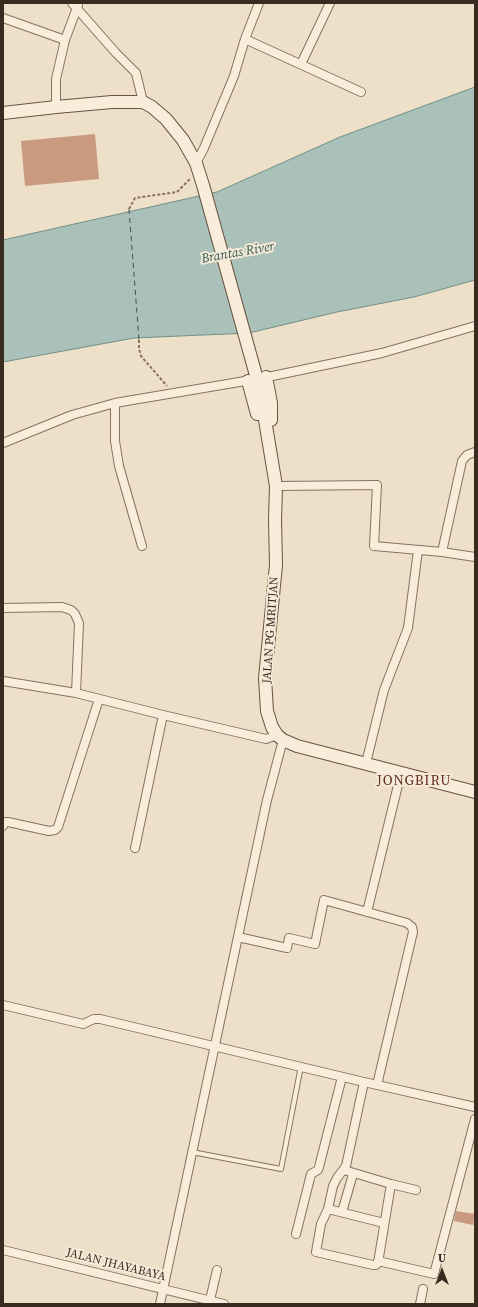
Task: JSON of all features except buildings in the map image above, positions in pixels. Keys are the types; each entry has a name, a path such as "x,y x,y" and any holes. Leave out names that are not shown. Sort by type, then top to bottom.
{"main road":[{"path":"3,113 112,102 143,102"},
{"name":"JALAN PG MRITJAN","path":"143,102 152,107 166,119 183,140 196,163 257,379 276,486 276,565 265,678 267,711 272,727 280,738"},
{"path":"280,738 297,746 475,792"}],"street":[{"path":"196,163 204,148 234,76 245,39 259,3"},
{"path":"301,64 330,3"},
{"path":"56,107 56,79 75,5"},
{"path":"75,5 116,53 136,73 143,102"},
{"path":"3,18 65,40"},
{"path":"245,39 361,92"},
{"path":"3,443 72,415 115,404 257,379 382,353 475,326"},
{"path":"115,404 115,441 119,466 142,546"},
{"path":"442,552 462,461 467,455 475,452"},
{"path":"276,486 377,485 374,546 442,552 475,557"},
{"path":"366,763 384,690 408,628 418,550"},
{"path":"3,608 62,607 71,610 75,614 78,623 76,694"},
{"path":"3,681 99,699 266,739 280,738 160,1304"},
{"path":"3,826 5,822 8,822 49,831 55,830 58,827 99,699"},
{"path":"135,848 163,715"},
{"path":"367,912 401,773"},
{"path":"238,937 287,948 289,938 315,944 324,900 407,923 412,927 414,932 377,1085"},
{"path":"3,1005 83,1024 94,1019 100,1019 475,1107"},
{"path":"296,1234 311,1174 318,1170 319,1167 342,1077"},
{"path":"364,1082 344,1170 337,1178 333,1186 328,1209 321,1224 316,1252 376,1265 378,1261 390,1184"},
{"path":"378,1261 434,1274 475,1119"},
{"path":"344,1170 352,1174 416,1190"},
{"path":"342,1212 352,1174"},
{"path":"328,1209 384,1223"},
{"name":"JALAN JHAYABAYA","path":"3,1250 222,1304"},
{"path":"210,1300 217,1270"},
{"path":"420,1304 423,1289"}],"lane":[{"path":"192,1152 281,1169 301,1066"}],"path":[{"path":"129,209 135,198 177,192 189,180 196,163"},
{"path":"139,340 138,349 141,356 173,393"}],"water":[{"name":"Brantas River","path":"475,87 475,280 414,297 337,312 249,333 134,338 3,362 3,240 217,192 340,137"}],"ferry route":[{"path":"129,209 139,340"}],"district":[{"name":"JONGBIRU","path":"414,781"}]}
